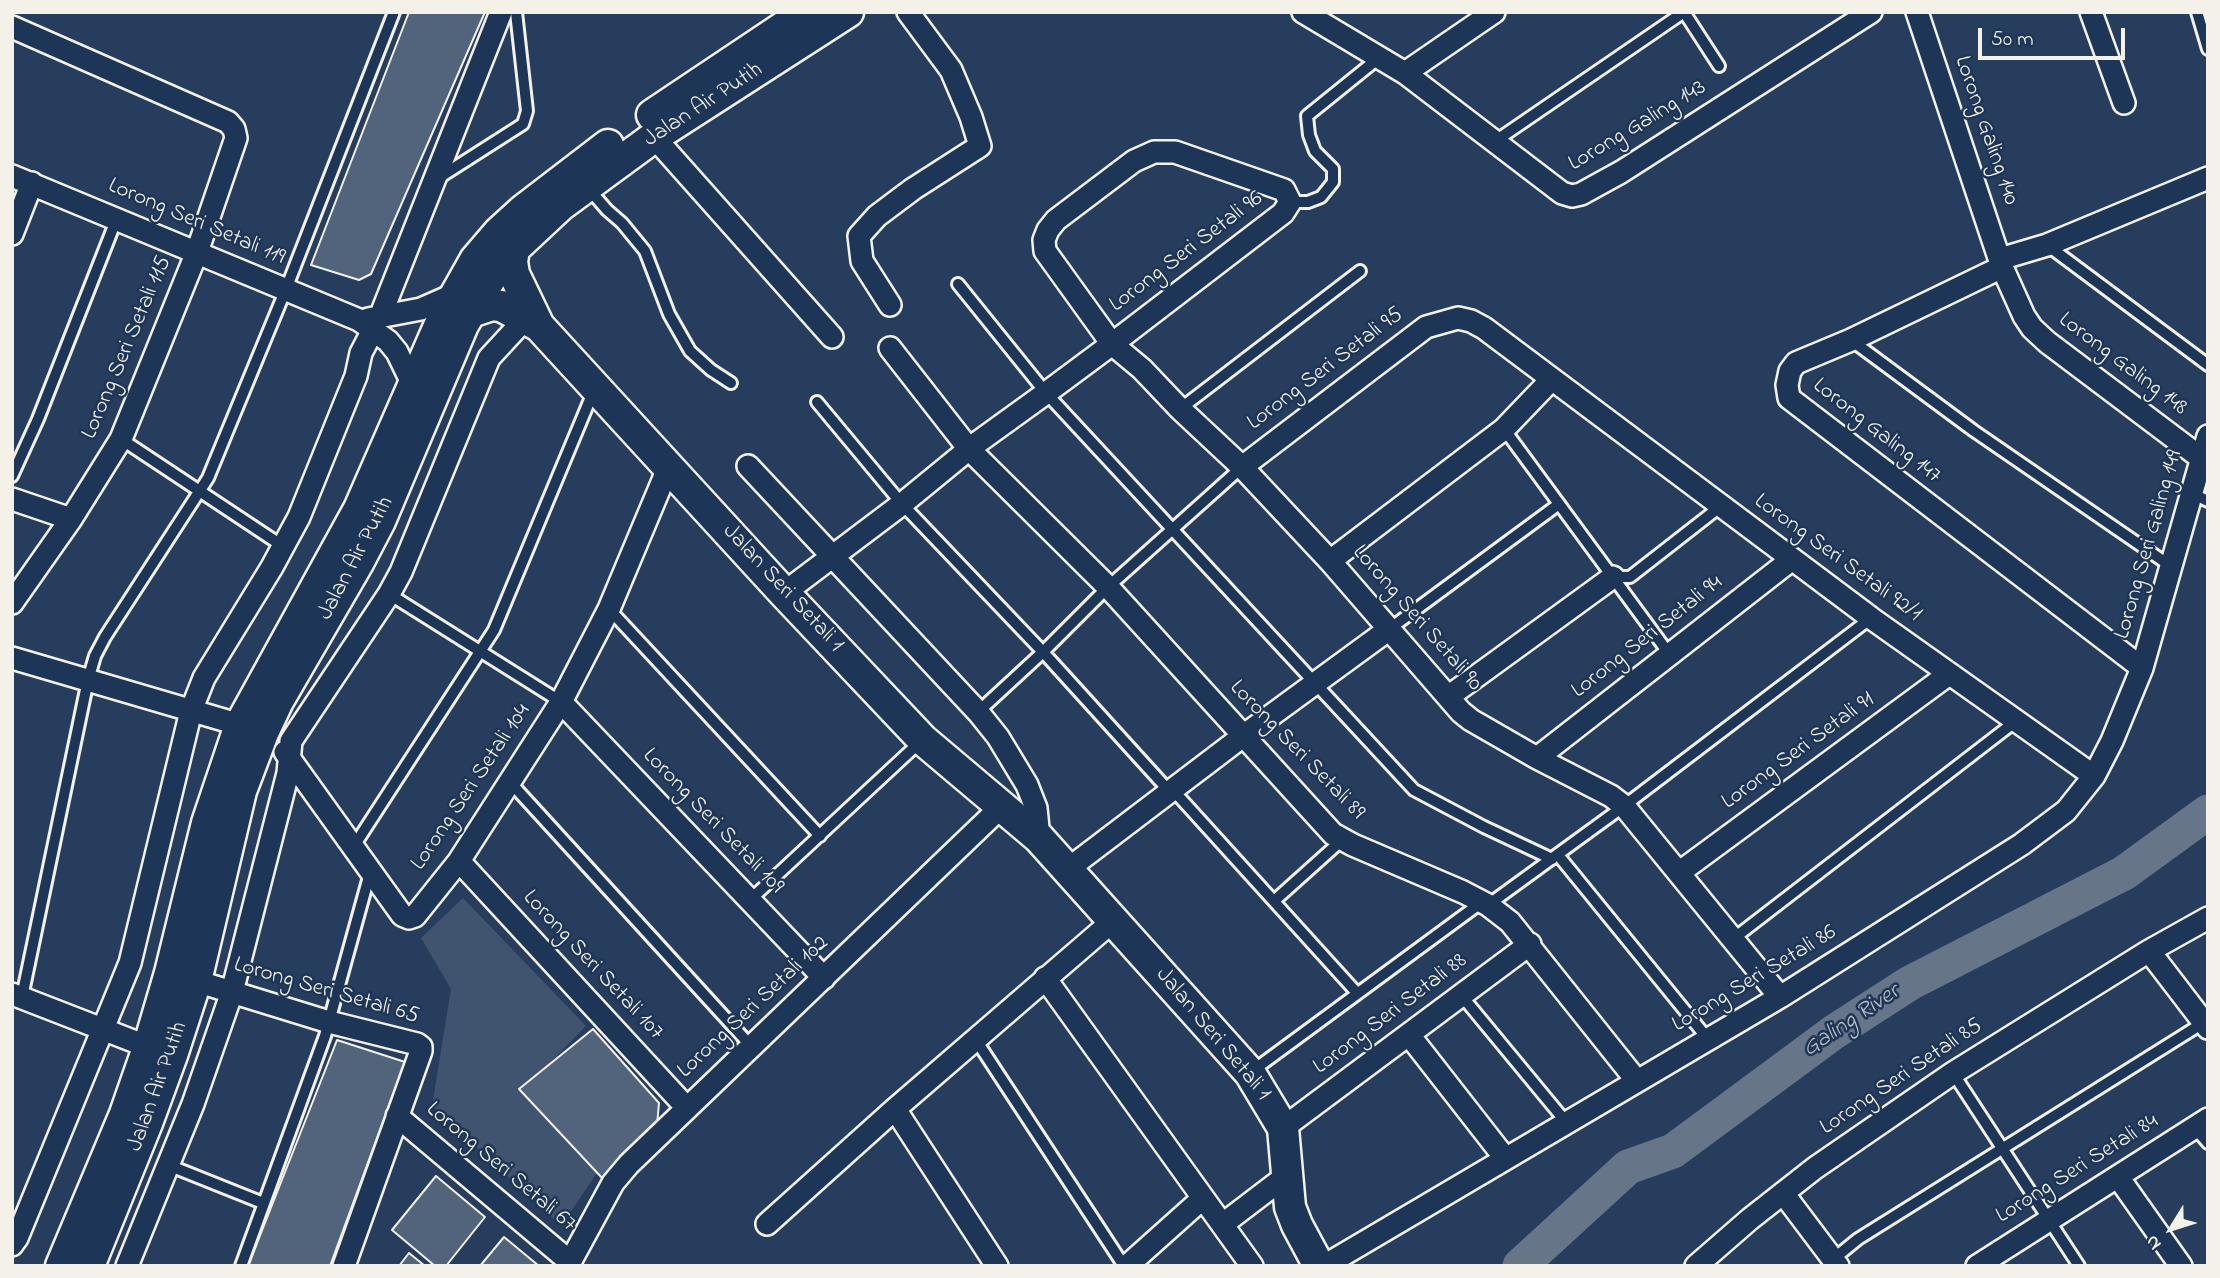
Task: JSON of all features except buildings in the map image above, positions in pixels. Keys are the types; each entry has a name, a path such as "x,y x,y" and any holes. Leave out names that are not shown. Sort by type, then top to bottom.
{"street":[{"path":"12,1245 130,964 191,710 204,678 284,547 305,504 356,376 371,322 435,180 501,12"},
{"name":"Jalan Air Putih","path":"160,1051 170,973 207,822 252,729 278,701 380,521 463,303 475,260 499,232 546,190 642,121 806,12"},
{"name":"Jalan Air Putih","path":"68,1264 125,1114 195,981 241,791 259,688 313,596 359,509 413,385 463,303 536,226 587,186 654,137 848,12"},
{"path":"890,305 862,261 859,236 877,216 980,146 951,70 908,12"},
{"path":"1405,73 1494,12"},
{"name":"Lorong Galing 143","path":"1311,14 1405,73 1562,193 1572,196 1581,194 1621,172 1871,12"},
{"name":"Lorong Galing 140","path":"1917,12 2001,263"},
{"path":"2091,12 2124,103"},
{"name":"Lorong Seri Setali 115","path":"12,27 228,122 236,138 197,252 121,439 71,519 12,603"},
{"path":"654,137 832,337"},
{"name":"Lorong Seri Setali 90","path":"1290,202 1284,190 1175,152 1154,152 1134,161 1056,220 1044,240 1045,251 1112,344 1142,369 1242,467 1330,561 1448,697 1471,720 1611,796 1624,806 1780,997"},
{"name":"Lorong Galing 147","path":"2142,668 1789,398 1787,385 1790,371 1796,363 1851,340 2001,263 2208,178"},
{"name":"Lorong Seri Setali 119","path":"22,180 371,322 397,352 413,385"},
{"path":"12,234 22,180"},
{"name":"Lorong Seri Setali 96","path":"784,593 902,504 969,449 1283,214 1290,202"},
{"name":"Jalan Seri Setali 1","path":"514,249 514,274 532,322"},
{"name":"Lorong Galing 148","path":"2001,263 2024,316 2047,342 2205,445"},
{"path":"371,322 421,309 463,303"},
{"name":"Jalan Seri Setali 1","path":"463,303 501,306 532,322 922,740 1039,838 1114,920 1250,1073 1283,1128 1290,1207 1297,1225 1322,1266"},
{"name":"Lorong Seri Setali 95","path":"1242,467 1426,327 1445,320 1458,318 1485,328 1552,379"},
{"path":"127,1266 193,1104 232,992 284,786 291,741 401,572 489,358 532,322"},
{"name":"Lorong Seri Setali 89","path":"890,348 969,449 1108,587 1334,834 1342,840 1485,903 1510,922 1637,1081"},
{"path":"1330,561 1504,429 1552,379"},
{"name":"Lorong Seri Setali 92/1","path":"1552,379 1791,560 2094,775"},
{"name":"Lorong Seri Galing 149","path":"2142,668 2172,567 2200,497 2205,445"},
{"name":"Lorong Seri Setali 104","path":"252,729 289,756 402,915 410,918 419,911 459,861 561,702 609,609 668,466"},
{"path":"748,466 978,712 998,737 1027,785 1036,808 1039,838"},
{"path":"12,499 71,519"},
{"name":"Lorong Seri Setali 94","path":"1537,758 1791,560"},
{"path":"1448,697 1613,577"},
{"path":"1068,869 1388,630"},
{"path":"12,658 252,729"},
{"name":"Lorong Seri Setali 86","path":"1322,1266 1780,997 2051,824 2066,811 2094,775 2112,741 2142,668"},
{"name":"Lorong Seri Setali 91","path":"1679,872 1949,674"},
{"name":"Lorong Seri Setali 109","path":"561,702 824,978"},
{"name":"Lorong Seri Setali 102","path":"569,1263 613,1183 687,1107 1001,807"},
{"name":"Lorong Seri Setali 107","path":"459,861 687,1107"},
{"name":"Lorong Seri Setali 85","path":"1696,1266 1815,1168 1953,1073 2149,951 2208,918"},
{"path":"768,1224 895,1109 1114,920"},
{"name":"Lorong Seri Setali 88","path":"1283,1128 1530,944"},
{"path":"2149,951 2205,1021"},
{"path":"1045,978 1252,1266"},
{"name":"Lorong Seri Setali 65","path":"195,981 421,1047 344,1266"},
{"path":"16,997 160,1051"},
{"path":"1409,1035 1505,1158"},
{"path":"895,1109 991,1264"},
{"name":"Lorong Seri Setali 67","path":"397,1116 569,1263"},
{"name":"Lorong Seri Setali 84","path":"1985,1263 2118,1177 2203,1130"},
{"path":"1223,1224 1286,1176"},
{"path":"2118,1177 2181,1266"},
{"path":"1783,1193 1832,1264"},
{"path":"1126,1266 1203,1198"}],"lane":[{"path":"16,997 95,656 201,491 286,289 394,12"},
{"path":"435,180 523,124 527,111 516,12"},
{"path":"1494,142 1684,12 1719,66"},
{"path":"2197,12 2208,49"},
{"path":"1290,202 1308,202 1321,197 1334,182 1333,169 1315,151 1309,135 1307,116 1380,57"},
{"path":"587,186 645,251 668,314 690,351 731,383"},
{"path":"12,476 38,419 117,218"},
{"path":"2047,245 2208,365"},
{"path":"1180,409 1360,271"},
{"path":"958,285 1046,393 1415,790 1484,827 1555,857 1708,1039"},
{"path":"1851,340 1974,430 2172,567"},
{"path":"354,846 502,615 595,387"},
{"path":"817,402 902,504 1043,652 1357,993"},
{"path":"1504,429 1670,655"},
{"path":"121,439 284,547"},
{"path":"978,712 1108,587 1242,467"},
{"path":"1388,630 1559,504"},
{"path":"1613,577 1630,577 1721,506"},
{"path":"389,594 561,702"},
{"path":"609,609 820,836"},
{"path":"1250,1073 1357,993 1555,857 1871,618"},
{"path":"1733,939 2016,721"},
{"path":"750,900 922,740"},
{"path":"510,782 751,1046"},
{"path":"1274,901 1342,840"},
{"path":"241,1266 329,1022 371,869"},
{"path":"1461,995 1566,1122"},
{"path":"1832,1264 1858,1240 2205,1021"},
{"path":"976,1040 1126,1266"},
{"path":"1953,1073 2079,1266"},
{"path":"168,1165 263,1203"}],"shaded area":[{"path":"463,898 586,1026 524,1089 601,1167 561,1226 432,1106 451,989 421,938"}],"waterway":[{"name":"Galing River","path":"1520,1266 1628,1167 1673,1151 1834,1032 1910,983 2124,873 2208,812"}]}
